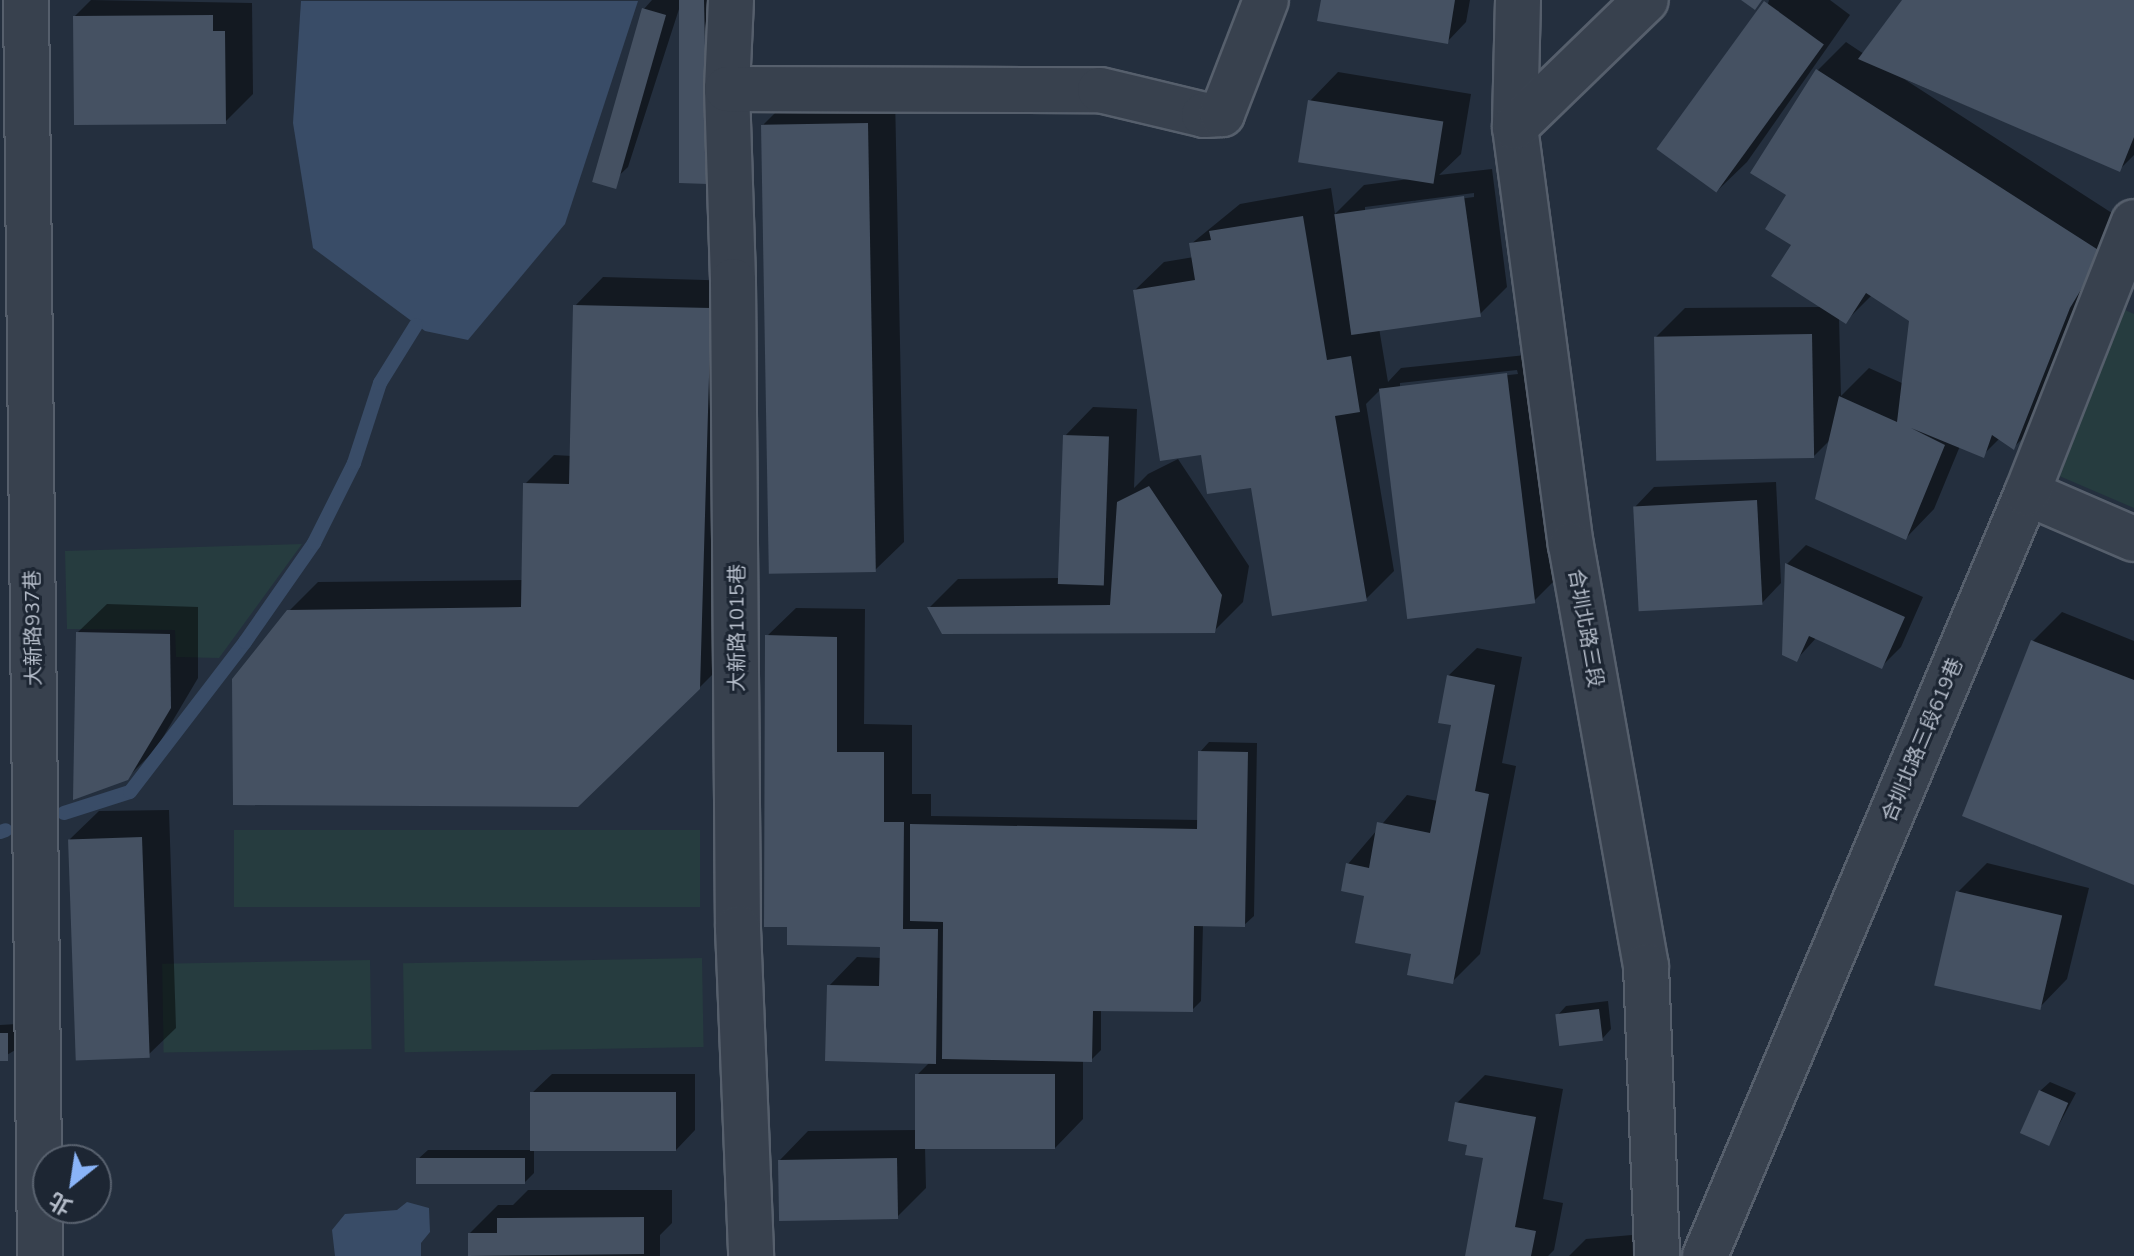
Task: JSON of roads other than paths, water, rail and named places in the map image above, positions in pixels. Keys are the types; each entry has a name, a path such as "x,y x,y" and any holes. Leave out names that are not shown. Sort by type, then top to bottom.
{"street":[{"name":"大新路937巷","path":"26,0 40,1256"},
{"name":"大新路1015巷","path":"731,0 727,89 733,281 738,928 751,1256"},
{"path":"727,89 1100,90 1204,115 1222,114 1266,0"},
{"name":"合圳北路三段","path":"1518,0 1515,127 1571,545 1646,966 1657,1256"},
{"path":"1515,127 1646,0"},
{"name":"合圳北路三段619巷","path":"1705,1256 2027,493 2134,222"},
{"path":"2027,493 2134,539"}],"water":[{"path":"301,1 638,1 565,224 468,340 425,331 313,248 293,123"},
{"path":"407,1202 429,1208 430,1232 421,1243 421,1256 335,1256 332,1230 345,1214 397,1210"}],"waterway":[{"path":"64,813 130,792 245,642 314,543 354,463 380,383 416,325"},
{"path":"0,832 6,830"}]}
